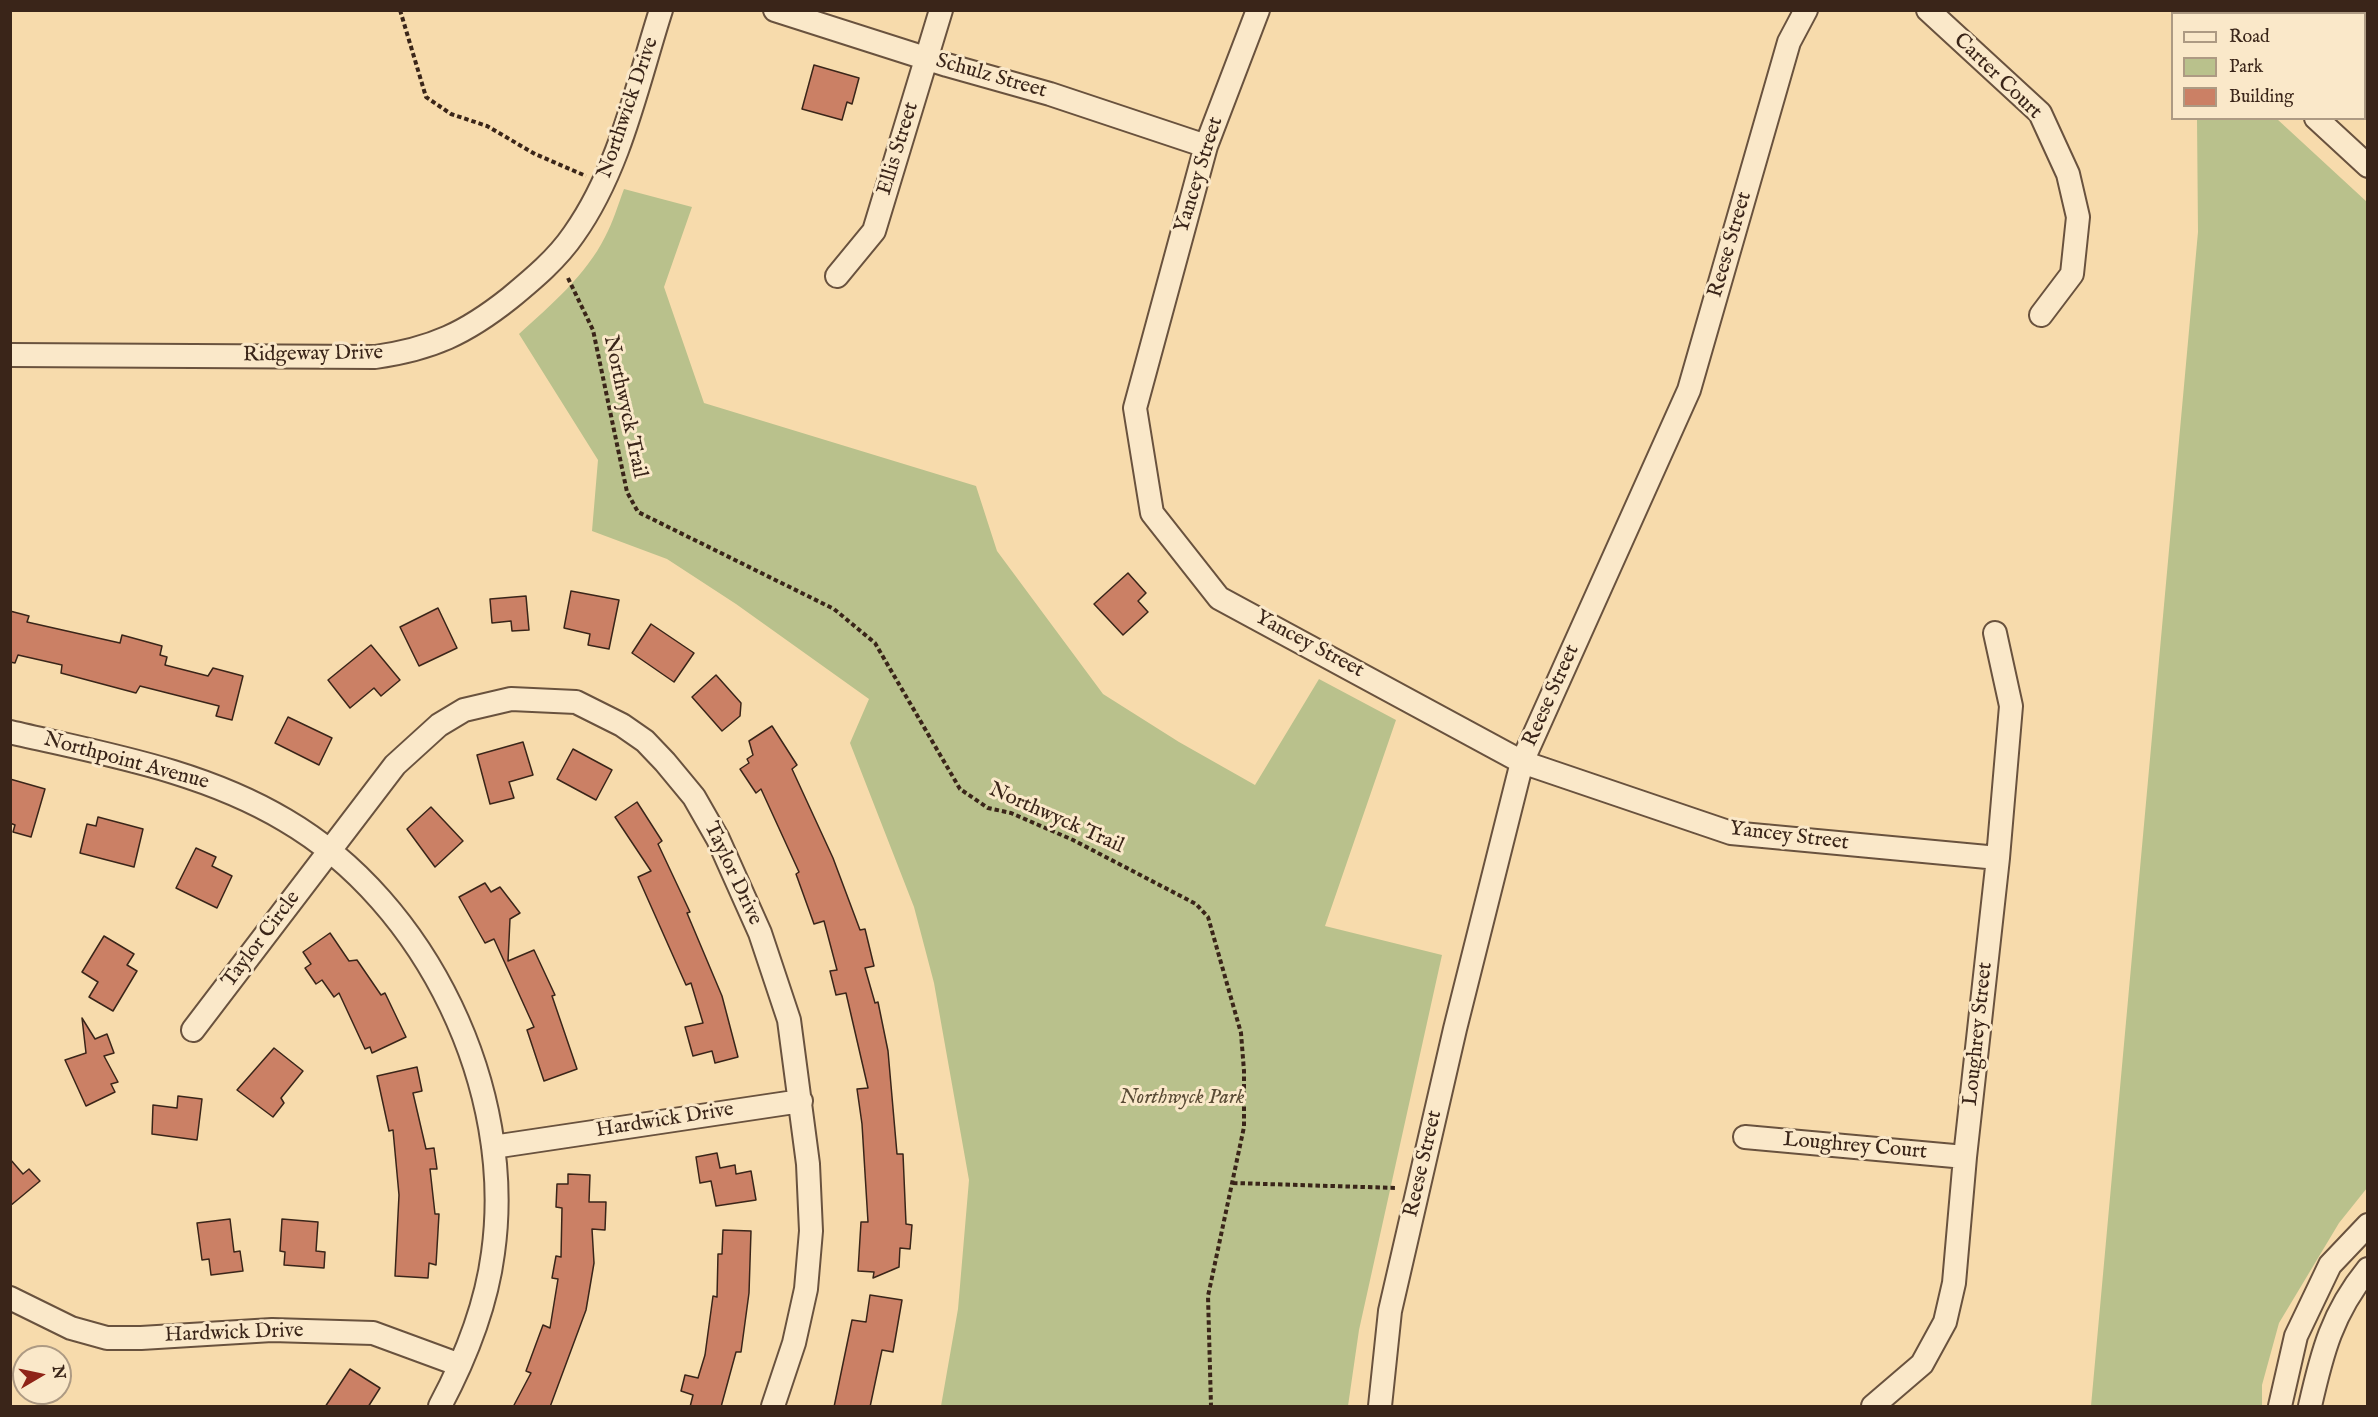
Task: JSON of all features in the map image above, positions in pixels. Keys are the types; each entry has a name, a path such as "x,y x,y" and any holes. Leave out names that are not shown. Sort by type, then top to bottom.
{"street":[{"name":"Northwick Drive","path":"574,234 599,192 612,163 661,10"},
{"name":"Schulz Street","path":"775,10 1050,94 1206,146"},
{"name":"Ellis Street","path":"837,276 874,231 940,10"},
{"name":"Yancey Street","path":"1258,10 1206,146 1135,408 1152,513 1219,598 1522,762 1731,833 1998,858"},
{"name":"Reese Street","path":"1380,1407 1390,1311 1455,1029 1522,762 1689,390 1789,42 1806,10"},
{"name":"Carter Court","path":"1928,10 2040,113 2068,174 2078,217 2072,274 2041,315"},
{"path":"2318,120 2367,166"},
{"name":"Ridgeway Drive","path":"10,355 375,357 404,353 432,346 483,320 532,280 574,234"},
{"name":"Loughrey Street","path":"1873,1407 1922,1364 1945,1323 1954,1283 1965,1157 1998,858 2011,706 1995,633"},
{"name":"Taylor Drive","path":"330,850 394,765 439,724 464,710 511,699 576,702 622,725 645,741 694,797 718,839 760,933 789,1020 801,1101 808,1164 811,1231 806,1289 794,1343 773,1407"},
{"name":"Northpoint Avenue","path":"10,732 188,776 238,795 285,820 330,850 368,885 408,935 441,988 469,1049 483,1096 493,1147 496,1199 494,1252 480,1315 440,1407"},
{"name":"Taylor Circle","path":"193,1030 330,850"},
{"name":"Hardwick Drive","path":"493,1147 801,1101"},
{"name":"Loughrey Court","path":"1745,1137 1965,1157"},
{"path":"2280,1407 2296,1335 2330,1265 2367,1225"},
{"path":"2310,1407 2325,1343 2353,1287 2367,1269"},
{"name":"Hardwick Drive","path":"12,1303 71,1328 107,1338 272,1330 373,1333 459,1365"}],"path":[{"path":"400,10 426,98 451,114 487,126 517,144 572,171"},
{"name":"Northwyck Trail","path":"568,278 593,330 627,492 638,512 834,609 875,643 960,789 988,808 1011,813 1073,840 1196,904 1208,917 1241,1033 1244,1127 1208,1296 1211,1407"},
{"path":"1233,1183 1400,1188"}],"green space":[{"path":"2197,120 2278,120 2367,202 2367,1188 2339,1223 2279,1323 2262,1385 2262,1406 2091,1406 2198,232"},
{"name":"Northwyck Park","path":"624,189 692,207 664,287 704,403 976,486 997,551 1103,694 1179,742 1255,785 1319,679 1396,720 1325,926 1442,955 1359,1330 1348,1406 941,1406 958,1309 969,1180 934,983 914,907 850,743 869,699 736,604 667,559 592,531 598,460 519,334 567,289 588,264 608,231"}],"building":[{"path":"814,65 859,78 852,104 847,102 842,120 802,109"},
{"path":"1128,573 1146,593 1138,601 1148,612 1123,635 1094,604"},
{"path":"571,591 619,600 609,649 588,645 590,634 564,628"},
{"path":"526,596 529,630 512,631 511,621 492,623 490,599"},
{"path":"438,608 457,648 419,666 400,627"},
{"path":"10,611 29,616 27,622 120,643 122,635 162,646 160,655 167,657 165,665 208,676 213,668 243,676 232,720 216,716 219,706 140,686 136,693 61,673 62,665 18,655 15,663 10,662"},
{"path":"651,624 694,653 674,682 632,653"},
{"path":"371,645 400,680 381,696 374,688 350,708 328,680"},
{"path":"716,675 741,703 740,716 722,731 692,697"},
{"path":"288,717 332,738 319,765 275,743"},
{"path":"772,726 797,765 792,769 833,858 860,930 865,929 874,966 865,968 875,1003 878,1002 888,1051 897,1154 903,1154 906,1224 912,1225 910,1249 900,1248 899,1267 873,1278 874,1272 858,1271 861,1222 868,1222 862,1124 857,1089 868,1088 846,993 836,995 830,971 837,970 824,921 814,924 796,874 799,872 761,789 756,793 740,769 749,763 747,759 753,755 749,741"},
{"path":"523,742 533,775 509,782 514,798 490,804 477,755"},
{"path":"573,749 612,770 596,800 557,779"},
{"path":"10,779 45,789 31,837 13,832 15,825 10,823"},
{"path":"637,802 662,841 658,844 690,912 687,913 722,996 738,1057 715,1063 712,1051 693,1056 685,1027 703,1023 691,983 686,985 638,877 651,871 615,817"},
{"path":"431,807 463,841 435,867 407,829"},
{"path":"98,817 143,829 134,867 80,853 87,824 96,826"},
{"path":"196,848 216,857 212,866 232,876 217,908 176,888"},
{"path":"485,883 491,892 500,887 520,913 510,919 508,961 534,950 555,995 552,996 577,1069 544,1081 527,1030 534,1027 494,939 485,943 459,897"},
{"path":"330,933 349,961 357,960 381,995 385,993 406,1037 372,1053 370,1047 365,1049 339,993 334,997 322,980 316,984 305,968 311,964 303,952"},
{"path":"104,936 134,954 127,965 137,971 113,1011 89,997 98,982 82,972"},
{"path":"82,1018 95,1039 107,1034 114,1053 104,1056 118,1082 111,1084 115,1092 86,1106 65,1060 86,1053"},
{"path":"274,1048 303,1071 281,1098 284,1103 273,1117 237,1090"},
{"path":"417,1067 422,1091 413,1093 426,1149 434,1148 437,1169 430,1169 435,1214 439,1214 436,1265 429,1263 428,1278 395,1276 399,1195 393,1130 389,1131 377,1076"},
{"path":"178,1096 202,1099 197,1140 152,1134 153,1105 177,1108"},
{"path":"717,1153 720,1168 735,1165 736,1174 751,1171 756,1200 716,1206 711,1181 700,1183 696,1157"},
{"path":"10,1159 23,1174 29,1169 40,1181 10,1206"},
{"path":"568,1174 590,1175 589,1202 606,1202 605,1230 592,1229 594,1263 586,1310 550,1407 513,1407 531,1373 526,1371 543,1325 550,1328 558,1279 552,1278 556,1256 561,1257 562,1208 556,1207 557,1184 568,1184"},
{"path":"230,1219 234,1252 240,1251 243,1271 211,1275 209,1259 202,1260 197,1223"},
{"path":"282,1219 318,1222 316,1251 325,1252 324,1268 284,1265 285,1252 280,1251"},
{"path":"723,1230 751,1231 749,1293 741,1352 736,1352 721,1407 690,1407 693,1395 681,1391 685,1375 698,1378 705,1355 713,1296 717,1297 718,1254 722,1254"},
{"path":"870,1295 902,1300 893,1352 882,1350 870,1407 834,1407 852,1320 866,1322"},
{"path":"350,1369 380,1388 368,1407 325,1407"}]}
